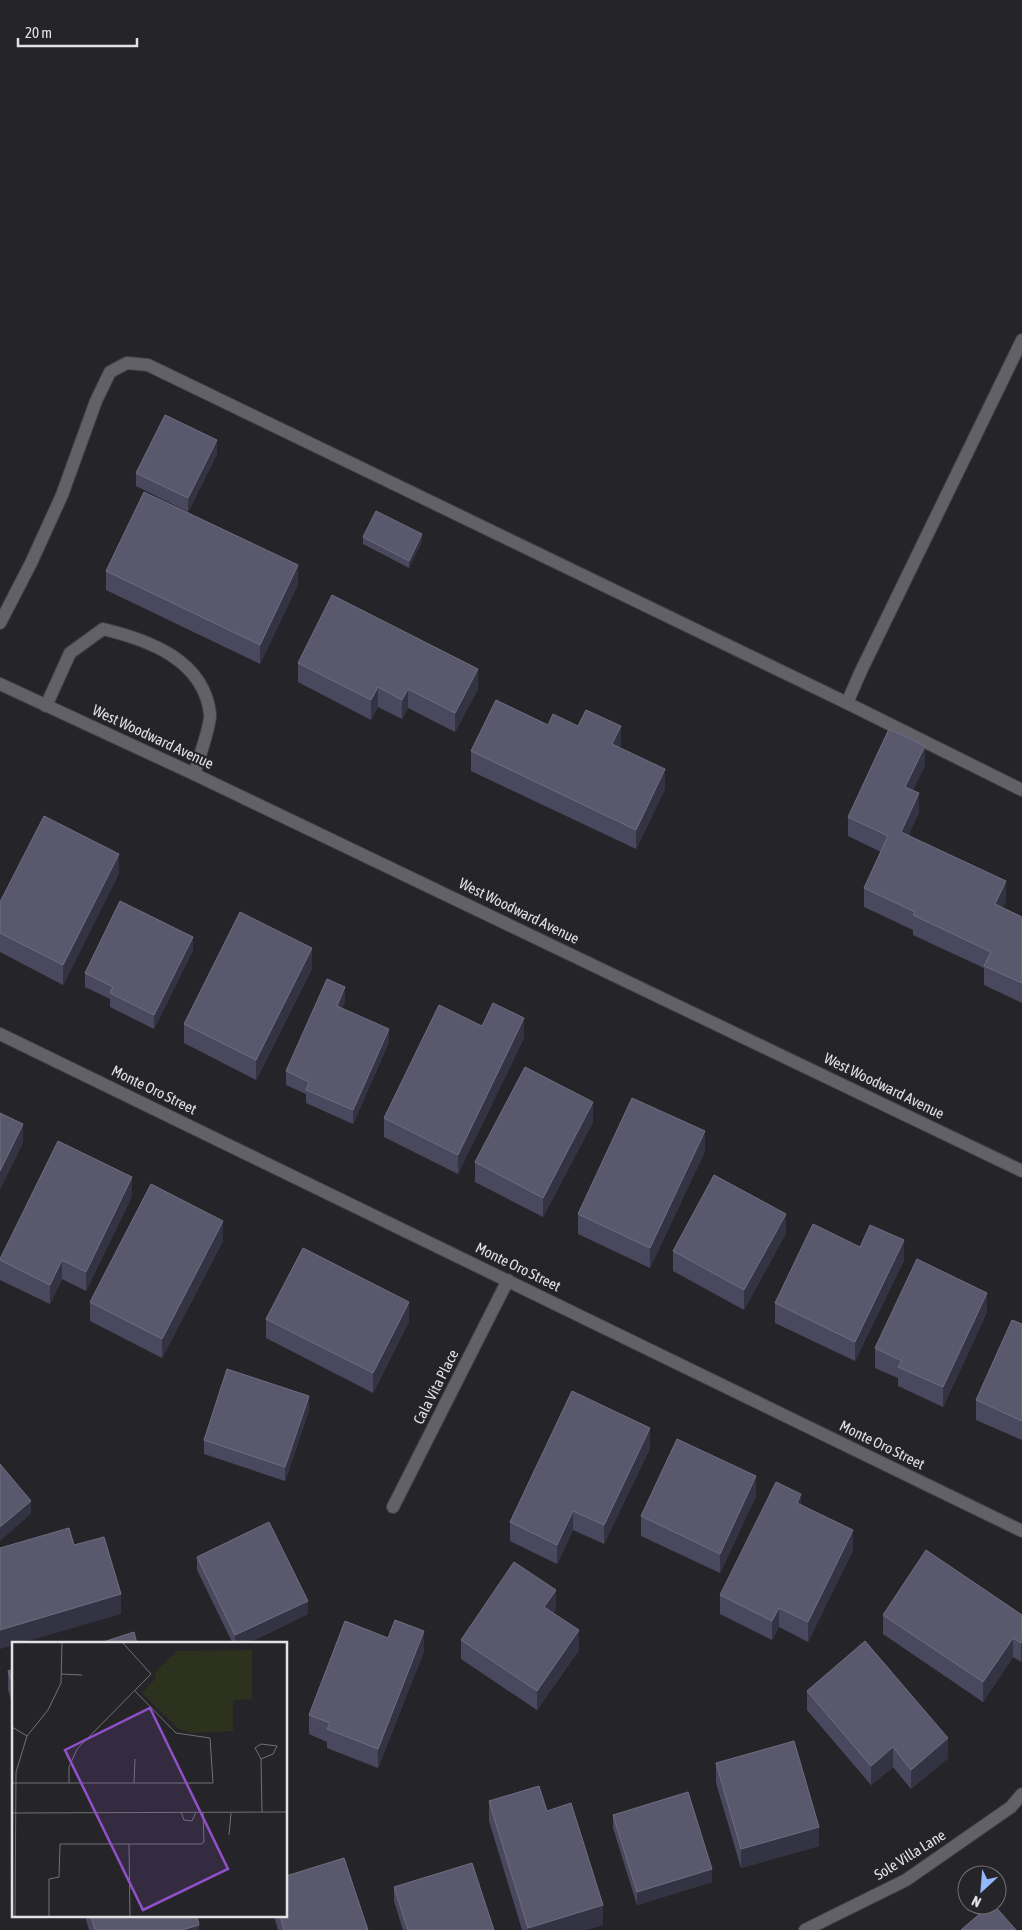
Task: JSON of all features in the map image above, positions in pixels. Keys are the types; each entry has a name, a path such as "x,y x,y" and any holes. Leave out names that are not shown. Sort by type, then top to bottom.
{"street":[{"path":"847,703 1022,340"},
{"path":"0,623 31,563 62,495 110,372 127,363 148,365 847,703 1022,790"},
{"path":"46,706 70,653 103,629 133,636 176,657 201,683 210,716 194,774"},
{"name":"West Woodward Avenue","path":"0,684 194,774 1022,1170"},
{"name":"Monte Oro Street","path":"0,1034 1022,1531"},
{"name":"Cala Vita Place","path":"393,1508 508,1280"},
{"name":"Sole Villa Lane","path":"805,1930 906,1880 1011,1807 1022,1794"}],"building":[{"path":"165,415 217,440 188,498 136,473"},
{"path":"144,492 298,565 260,645 106,571"},
{"path":"376,511 422,534 409,561 363,537"},
{"path":"332,595 478,669 455,713 408,689 402,700 378,687 371,700 298,663"},
{"path":"496,700 548,725 553,714 578,726 586,710 621,726 612,744 665,769 636,830 471,751"},
{"path":"889,729 925,746 905,787 919,793 901,832 1006,881 995,904 1022,917 1022,983 984,966 991,952 913,915 915,912 864,888 888,836 848,817"},
{"path":"44,816 119,854 63,965 0,933 0,902"},
{"path":"120,901 193,937 154,1015 110,993 113,987 85,973"},
{"path":"240,912 312,948 256,1060 184,1024"},
{"path":"327,979 345,987 337,1006 389,1029 353,1110 306,1090 309,1082 286,1071"},
{"path":"493,1003 524,1018 458,1155 384,1118 439,1005 482,1026"},
{"path":"525,1067 593,1102 543,1198 475,1162"},
{"path":"632,1098 705,1131 650,1248 578,1214"},
{"path":"0,1113 23,1124 0,1171"},
{"path":"58,1141 132,1177 86,1272 62,1260 50,1285 0,1259"},
{"path":"714,1175 786,1214 744,1290 673,1251"},
{"path":"151,1184 223,1221 162,1339 90,1302"},
{"path":"813,1224 860,1247 870,1225 904,1240 855,1342 775,1303"},
{"path":"303,1248 409,1302 373,1373 266,1319"},
{"path":"917,1259 987,1293 943,1387 898,1367 902,1361 875,1348"},
{"path":"1012,1320 1022,1324 1022,1421 976,1400"},
{"path":"227,1369 309,1396 285,1467 204,1440"},
{"path":"572,1391 650,1428 604,1525 573,1511 557,1545 510,1522"},
{"path":"677,1439 756,1476 720,1554 641,1516"},
{"path":"0,1464 31,1501 0,1527"},
{"path":"776,1482 801,1494 797,1503 853,1530 808,1622 779,1608 772,1621 720,1595"},
{"path":"269,1522 308,1601 235,1635 197,1557"},
{"path":"69,1528 74,1545 104,1537 121,1594 0,1630 0,1548"},
{"path":"926,1550 1022,1615 1021,1643 1013,1638 983,1682 883,1615"},
{"path":"514,1562 556,1590 544,1607 579,1630 537,1691 461,1640"},
{"path":"395,1620 424,1631 378,1749 327,1729 330,1723 309,1715 345,1621 388,1638"},
{"path":"134,1632 136,1642 103,1642"},
{"path":"865,1641 948,1738 911,1770 893,1747 871,1766 807,1691"},
{"path":"12,1670 12,1683 8,1671"},
{"path":"794,1741 819,1827 741,1849 716,1763"},
{"path":"539,1786 547,1811 571,1803 603,1905 528,1928 489,1801"},
{"path":"688,1792 712,1869 637,1892 613,1815"},
{"path":"344,1858 368,1930 284,1930 281,1918 288,1918 288,1875"},
{"path":"472,1863 494,1930 408,1930 394,1887"},
{"path":"978,1915 1003,1915 1016,1930 961,1930"},
{"path":"92,1918 197,1918 199,1925 182,1930 95,1930"}]}
